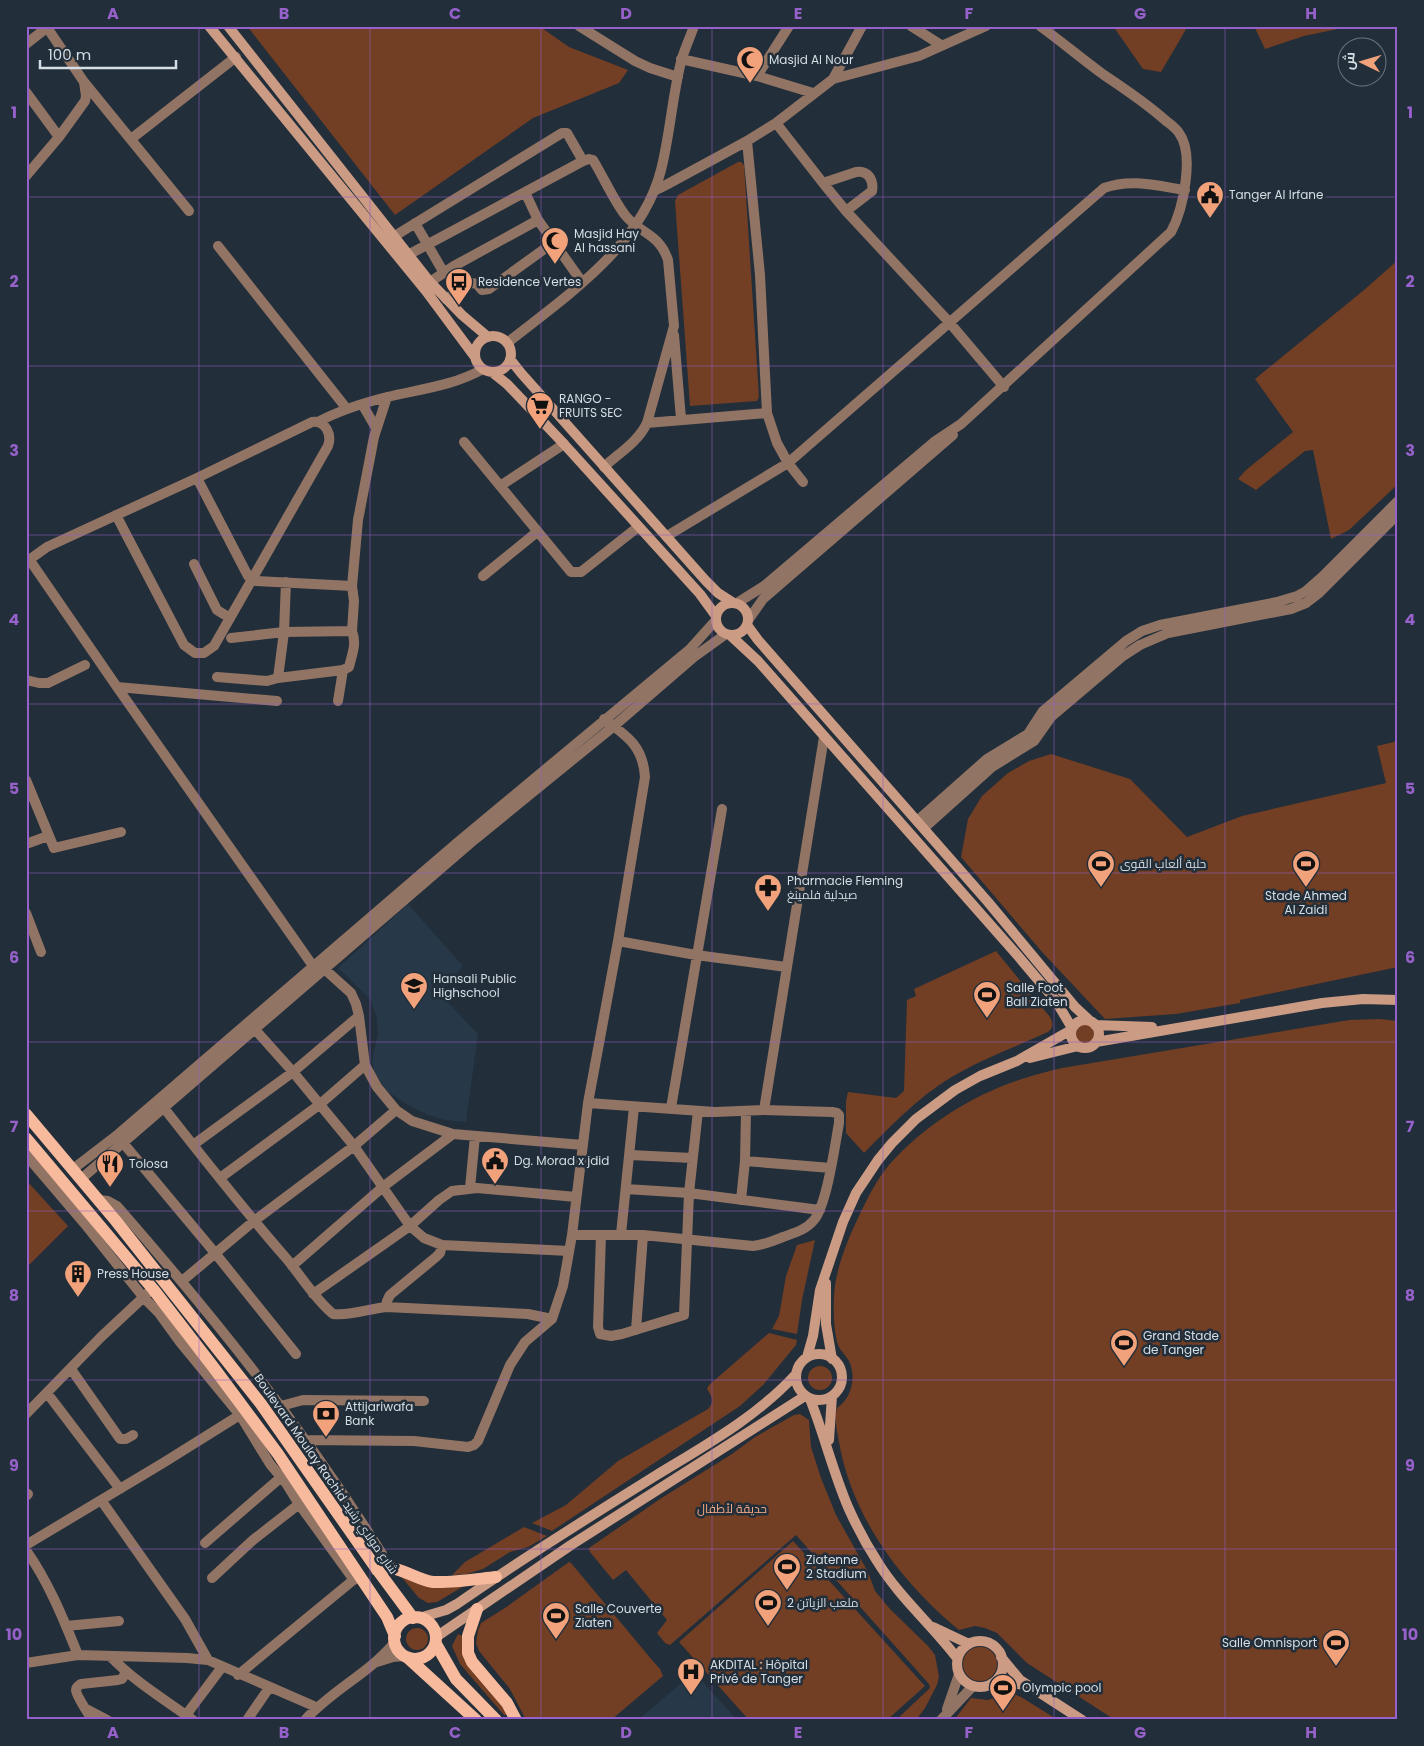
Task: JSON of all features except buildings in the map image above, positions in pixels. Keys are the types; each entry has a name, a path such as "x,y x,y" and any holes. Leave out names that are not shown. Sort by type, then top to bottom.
{"main road":[{"name":"Boulevard Moulay Rachid شارع مولاي رشيد","path":"26,1114 99,1200 261,1404 377,1569 416,1618"},
{"path":"26,1138 243,1413 356,1578 387,1617 397,1647 476,1720"},
{"path":"377,1569 387,1568 434,1582 496,1577"},
{"path":"477,1609 468,1636 468,1653 472,1662 507,1703 516,1720"},
{"path":"395,1639 400,1624 416,1618 431,1624 436,1640 456,1679 496,1720"},
{"path":"406,1657 421,1658 432,1650 436,1640"}],"street":[{"path":"209,26 426,291 475,356 479,366 507,384 700,594 716,618 719,628 758,661 1056,1000 1072,1029 1071,1038 1078,1046"},
{"path":"228,26 430,282 472,324 488,337"},
{"path":"579,26 635,61 678,77"},
{"path":"507,343 582,282 622,244 636,225 654,190 661,170 678,77 694,26"},
{"path":"757,76 788,26"},
{"path":"833,79 862,26"},
{"path":"911,26 941,45"},
{"path":"654,190 747,141 776,123 833,79 919,56 986,26"},
{"path":"77,1174 252,1025 604,719 690,649 716,618 720,608 735,603 764,586 938,439 961,424 1004,387 1171,232 1177,221 1185,190 1186,160 1184,141 1179,132 1141,100 1040,26"},
{"path":"26,44 47,27 84,82 189,210"},
{"path":"131,139 236,58"},
{"path":"682,60 757,76 813,93"},
{"path":"26,176 59,137 85,101 84,82"},
{"path":"26,92 59,137"},
{"path":"776,123 846,211 949,322 1004,387"},
{"path":"393,236 562,133 567,134 583,160"},
{"path":"747,141 760,275 767,413 777,443 788,463 803,482"},
{"path":"408,255 583,160 593,160 625,215 660,244 668,260 681,419"},
{"path":"823,183 861,171 868,175 872,180 872,191 846,211"},
{"path":"667,536 788,463 1104,188 1115,184 1136,182 1185,190"},
{"path":"525,192 538,220 582,282"},
{"path":"430,282 454,266 538,220"},
{"path":"415,223 444,273"},
{"path":"446,299 466,284 473,282 482,290 489,290 554,242"},
{"path":"218,246 347,409"},
{"path":"454,266 466,284"},
{"path":"604,467 642,433 647,423 674,326"},
{"path":"475,356 476,346 488,337 499,337 507,343 510,351 508,364 502,370 488,371 459,381 387,397 337,412 42,550 28,560 116,687 318,966 350,993 356,1004 359,1016 366,1065 377,1087 396,1110 412,1120 453,1134 584,1145"},
{"path":"510,359 706,581 718,593 745,609 748,622 758,640 1018,936 1075,1007 1092,1023 1098,1036 1096,1042"},
{"path":"217,677 267,681 343,670 349,667 355,640 352,632 354,601 352,586 358,520 376,428 387,397"},
{"path":"362,404 376,428"},
{"path":"647,423 767,413"},
{"path":"116,516 186,649 199,654 211,650 328,446 329,438 327,431 322,423 318,422"},
{"path":"318,966 614,726 694,657 728,634 738,634 748,622 759,603 768,594 946,441 961,424"},
{"path":"464,442 571,572 581,572 638,527"},
{"path":"500,486 564,444"},
{"path":"197,478 251,579 352,586"},
{"path":"920,825 987,759 1028,734 1043,711 1126,641 1160,625 1277,602 1297,596 1315,584 1398,501"},
{"path":"920,825 992,766 1034,741 1051,717 1132,650 1149,640 1168,633 1283,611 1306,603 1319,593 1398,514"},
{"path":"483,576 537,532"},
{"path":"194,564 217,610 230,618"},
{"path":"278,678 284,632 286,582"},
{"path":"231,638 284,632 352,632"},
{"path":"26,680 48,683 85,665"},
{"path":"338,701 343,670"},
{"path":"116,687 277,701"},
{"path":"305,1440 414,1441 474,1445 478,1442 510,1365 525,1342 552,1319 563,1286 572,1234 588,1103 618,941 645,777 643,760 635,744 604,719"},
{"path":"764,1110 824,737"},
{"path":"26,780 48,836 52,845 56,848 121,832"},
{"path":"671,1108 722,809"},
{"path":"26,844 48,836"},
{"path":"26,913 41,952"},
{"path":"618,941 696,955 786,967"},
{"path":"1017,1061 1078,1046 1086,1048 1096,1042 1322,1003 1363,999 1398,1000"},
{"path":"193,1145 293,1072 359,1016"},
{"path":"416,1618 446,1610 457,1604 496,1577 706,1444 766,1402 796,1374 800,1364 807,1357 813,1336 820,1290 843,1222 856,1193 892,1143 916,1119 955,1090 980,1076 1017,1061 1072,1029 1080,1021 1168,1029"},
{"path":"252,1025 354,1146 384,1186 410,1226 424,1238 442,1245 569,1251"},
{"path":"220,1178 319,1104 366,1065"},
{"path":"572,1234 642,1235 761,1245 806,1227 815,1219 820,1210 831,1168 839,1122 839,1115 837,1113 764,1110 715,1112 588,1103"},
{"path":"160,1104 313,1294 333,1314 344,1315 369,1309 386,1308 528,1314 552,1319"},
{"path":"621,1234 634,1107"},
{"path":"182,1281 254,1221 354,1146 396,1110"},
{"path":"601,1235 598,1327 600,1334 611,1336 684,1315 688,1193 698,1110"},
{"path":"741,1200 745,1161 746,1111"},
{"path":"292,1266 384,1186 453,1134"},
{"path":"470,1188 475,1136"},
{"path":"119,1139 215,1253 296,1354"},
{"path":"26,1155 148,1293 101,1337 28,1411"},
{"path":"630,1155 692,1158"},
{"path":"745,1161 831,1168"},
{"path":"313,1294 410,1226 452,1191 470,1188 576,1197"},
{"path":"626,1189 688,1193 820,1210"},
{"path":"99,1200 108,1201 117,1206 182,1281 281,1406 394,1570"},
{"path":"636,1330 642,1235"},
{"path":"386,1308 390,1295 436,1257 440,1253 442,1245"},
{"path":"826,1275 826,1324 832,1358"},
{"path":"436,1640 477,1609 571,1545 808,1397 826,1399 832,1396 841,1384 842,1377 838,1364 832,1358 820,1354 807,1357"},
{"path":"71,1369 120,1439 126,1439 133,1435"},
{"path":"796,1374 798,1386 808,1397 848,1507 877,1562 897,1589 957,1658"},
{"path":"47,1393 120,1489"},
{"path":"829,1454 829,1424 832,1396"},
{"path":"281,1406 286,1403 303,1400 424,1401"},
{"path":"26,1545 243,1413"},
{"path":"205,1543 285,1474"},
{"path":"101,1500 185,1619 208,1660"},
{"path":"212,1578 253,1540 303,1501"},
{"path":"26,1550 50,1588 78,1655"},
{"path":"377,1569 382,1563 382,1554"},
{"path":"238,1675 356,1578"},
{"path":"66,1626 119,1621"},
{"path":"931,1626 969,1644"},
{"path":"305,1720 316,1707 376,1662 395,1639"},
{"path":"1028,1686 1006,1682 979,1687 973,1686 967,1683 959,1674 957,1658 963,1647 977,1641 986,1642 995,1647 1013,1673 1028,1686 1082,1720"},
{"path":"26,1663 78,1655 208,1660 238,1675 316,1707"},
{"path":"110,1656 126,1672 189,1717 222,1667"},
{"path":"991,1684 1000,1674 1002,1668 1001,1656"},
{"path":"376,1662 393,1657 406,1657"},
{"path":"92,1720 76,1691 77,1687 81,1684 122,1679 126,1672"},
{"path":"942,1718 959,1674"},
{"path":"942,1718 973,1686"},
{"path":"247,1720 270,1688"},
{"path":"86,1709 107,1720"}],"shaded area":[{"name":"Hansali Public Highschool","path":"408,904 463,966 439,993 478,1034 466,1122 446,1120 428,1115 388,1092 378,1080 372,1061 378,1034 377,1018 366,995 338,968"},
{"name":"AKDITAL : Hôpital Privé de Tanger","path":"694,1672 737,1720 638,1720"}],"green space":[{"path":"247,26 539,26 569,47 628,70 619,83 533,118 395,215"},
{"path":"1113,26 1188,26 1161,72 1143,69"},
{"path":"1254,26 1352,26 1304,36 1265,49"},
{"path":"738,162 744,165 759,397 757,401 690,406 675,201 678,195"},
{"path":"1398,260 1398,484 1349,530 1331,539 1313,450 1305,451 1256,490 1238,479 1246,470 1293,432 1255,379"},
{"path":"1398,741 1398,967 1240,1000 1240,1003 1176,1014 1105,1019 1043,953 961,857 968,819 982,796 1008,773 1029,761 1051,754 1130,779 1187,837 1242,816 1386,783 1377,746"},
{"name":"Salle Foot Ball Ziaten","path":"996,951 1050,1017 1052,1027 1048,1032 979,1062 944,1082 908,1110 864,1153 846,1133 846,1101 848,1092 896,1098 904,1091 907,1000 916,996 914,989"},
{"name":"Grand Stade de Tanger","path":"1380,1019 1398,1021 1398,1720 1115,1720 1027,1663 997,1633 975,1626 959,1630 918,1591 882,1547 855,1497 846,1470 836,1425 837,1408 846,1399 852,1381 849,1361 837,1342 834,1321 835,1285 845,1249 870,1195 889,1165 903,1150 934,1124 951,1112 987,1093 1025,1078 1062,1068 1349,1020"},
{"path":"1081,1024 1089,1024 1095,1030 1095,1038 1089,1044 1081,1044 1075,1038 1075,1030"},
{"path":"26,1180 68,1226 26,1268"},
{"path":"815,1240 797,1334 772,1329 779,1316 786,1276 797,1245"},
{"path":"769,1333 797,1340 796,1345 763,1385 740,1406 552,1531 532,1523 566,1505 618,1461 708,1409 712,1401 707,1389 709,1385"},
{"path":"820,1366 829,1369 832,1378 829,1387 820,1390 811,1387 808,1378 811,1369"},
{"name":"حديقة لأطفال","path":"800,1414 809,1420 811,1447 836,1515 868,1572 875,1591 935,1655 939,1677 937,1685 925,1708 916,1720 896,1720 930,1688 929,1684 796,1535 670,1645 665,1643 657,1633 667,1620 626,1570 613,1580 590,1552 589,1548 660,1499 732,1454 755,1437 794,1415"},
{"path":"524,1527 547,1536 528,1547 510,1552 483,1569 467,1574 452,1575 465,1562"},
{"name":"Ziatenne 2 Stadium","path":"793,1541 925,1686 887,1720 749,1720 679,1642"},
{"name":"Salle Couverte Ziaten","path":"569,1562 660,1669 663,1676 611,1720 526,1720 510,1689 479,1651 476,1643 478,1631 481,1623"},
{"path":"399,1574 464,1586 437,1602 428,1603 419,1598"},
{"path":"417,1628 425,1631 428,1639 425,1647 417,1650 409,1647 406,1639 409,1631"},
{"path":"458,1634 462,1636 509,1711 507,1715 504,1715 460,1664 452,1646"},
{"path":"980,1647 987,1648 992,1652 996,1657 996,1671 992,1676 987,1680 980,1681 973,1680 968,1676 964,1671 963,1664 964,1657 968,1652 973,1648"},
{"name":"Olympic pool","path":"1009,1692 1021,1697 1058,1720 954,1720 971,1698 988,1700"}],"place":[{"name":"Masjid Al Nour","path":"750,84"},
{"name":"Tanger Al Irfane","path":"1210,219"},
{"name":"Masjid Hay Al hassani","path":"555,265"},
{"name":"Residence Vertes","path":"459,306"},
{"name":"RANGO - FRUITS SEC","path":"540,430"},
{"name":"حلبة ألعاب القوى","path":"1101,888"},
{"name":"Stade Ahmed Al Zaidi","path":"1306,888"},
{"name":"Pharmacie Fleming صيدلية فلمينغ","path":"768,912"},
{"name":"Hansali Public Highschool","path":"414,1010"},
{"name":"Salle Foot Ball Ziaten","path":"987,1019"},
{"name":"Dg. Morad x jdid","path":"495,1185"},
{"name":"Tolosa","path":"110,1188"},
{"name":"Press House","path":"78,1298"},
{"name":"Grand Stade de Tanger","path":"1124,1367"},
{"name":"Attijariwafa Bank","path":"326,1438"},
{"name":"Ziatenne 2 Stadium","path":"787,1591"},
{"name":"ملعب الزياتن 2","path":"768,1627"},
{"name":"Salle Couverte Ziaten","path":"556,1640"},
{"name":"Salle Omnisport","path":"1336,1667"},
{"name":"AKDITAL : Hôpital Privé de Tanger","path":"691,1696"},
{"name":"Olympic pool","path":"1003,1712"}]}
